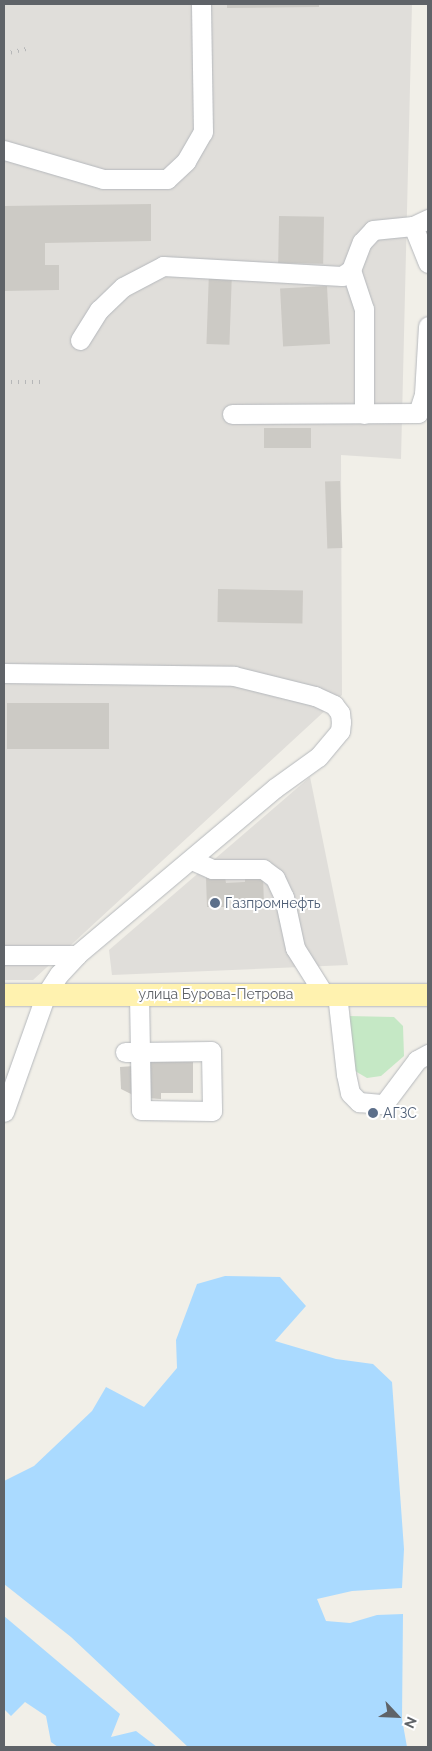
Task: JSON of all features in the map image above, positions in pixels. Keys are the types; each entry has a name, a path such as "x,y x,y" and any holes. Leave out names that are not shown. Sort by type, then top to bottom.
{"main road":[{"name":"улица Бурова-Петрова","path":"4,995 428,995"}],"street":[{"path":"4,150 103,179 167,180 186,161 203,132 201,4"},
{"path":"80,340 99,310 123,287 163,266 342,276 351,270 362,242 373,230 421,222 428,263"},
{"path":"351,270 364,309 364,414"},
{"path":"232,414 418,413 424,394 428,326"},
{"path":"4,673 234,676 315,696 334,705 340,713 340,731 318,757 275,788 192,860 77,955 37,994 4,1112"},
{"path":"192,860 212,869 263,869 275,878 284,897 294,948 331,994 350,1093 359,1102 384,1104 417,1060 428,1054"},
{"path":"4,955 77,955"},
{"path":"132,1052 211,1051 212,1111 141,1110 132,1052 139,994"}],"shaded area":[{"path":"4,4 412,4 401,459 341,455 342,695 33,980 4,980"},
{"path":"310,777 348,965 112,975 109,950"}],"green space":[{"path":"348,1016 394,1017 403,1026 404,1056 381,1076 367,1078 355,1071"}],"water":[{"path":"225,1276 280,1277 306,1306 275,1341 336,1359 373,1364 392,1382 404,1549 402,1588 352,1591 317,1599 326,1621 350,1623 377,1615 403,1614 402,1719 407,1747 188,1747 71,1637 4,1584 4,1481 34,1466 92,1411 106,1387 144,1407 177,1368 176,1340 197,1284"},
{"path":"4,1616 120,1714 111,1737 136,1731 157,1747 58,1747 51,1742 46,1716 25,1702 11,1716 4,1709"}],"building":[{"path":"227,4 319,4 319,7 227,8"},
{"path":"151,204 151,241 45,243 45,265 59,265 59,290 4,291 4,206"},
{"path":"279,216 324,217 323,264 278,263"},
{"path":"209,271 232,272 229,345 206,344"},
{"path":"327,286 330,344 283,346 280,288"},
{"path":"264,428 311,428 311,448 264,448"},
{"path":"340,481 342,548 327,548 325,482"},
{"path":"218,589 303,590 302,623 217,622"},
{"path":"7,703 109,703 109,749 7,749"},
{"path":"263,876 264,905 248,906 247,899 226,900 226,907 207,907 206,878 225,877 226,883 245,882 245,877"},
{"path":"150,1062 193,1062 193,1093 161,1093 161,1099 146,1098 146,1069"},
{"path":"134,1066 135,1096 121,1089 120,1067"}],"railway":[{"path":"4,54 30,48"},
{"path":"4,382 43,382"}],"place":[{"name":"Газпромнефть","path":"215,903"},
{"name":"АГЗС","path":"373,1113"}]}
